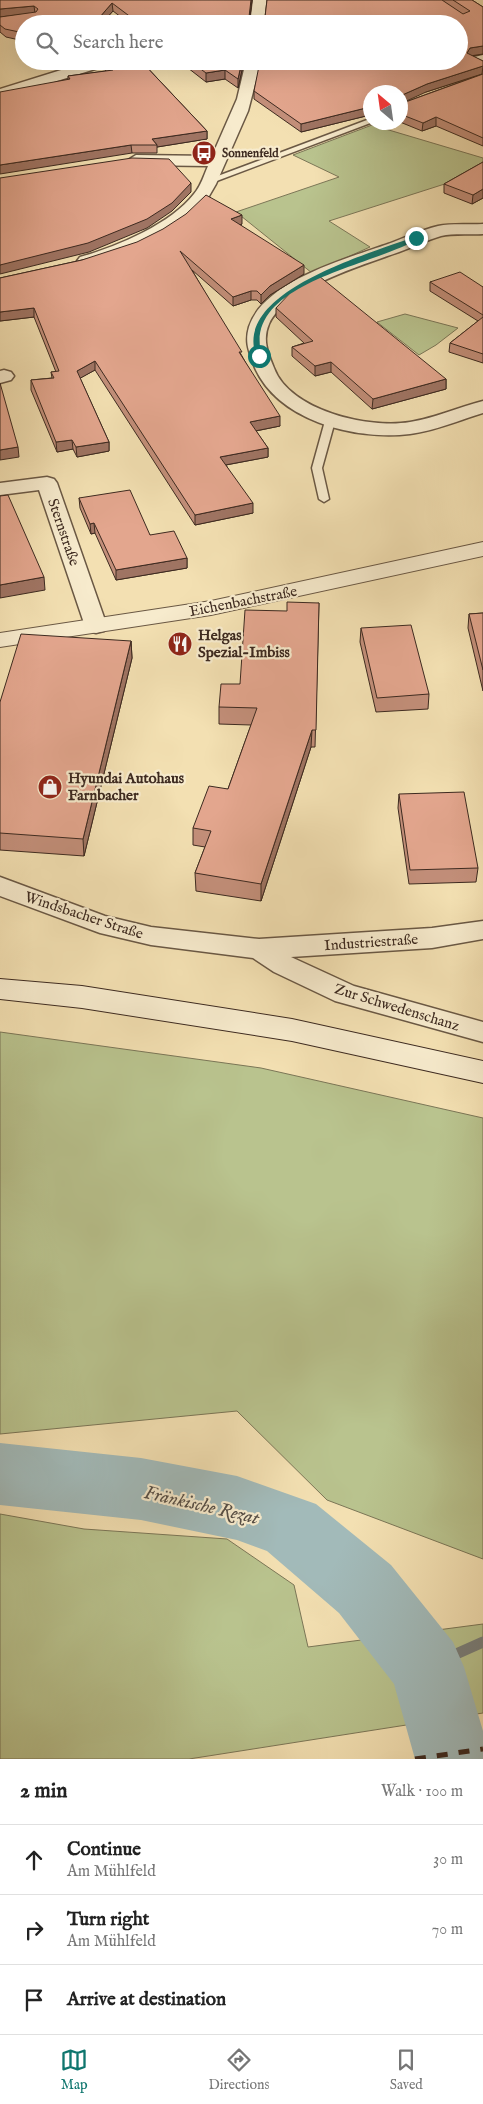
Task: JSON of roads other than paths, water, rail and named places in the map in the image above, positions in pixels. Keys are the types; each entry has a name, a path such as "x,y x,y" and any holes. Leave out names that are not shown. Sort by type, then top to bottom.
{"street":[{"path":"258,15 260,0"},
{"path":"483,59 475,61 483,65"},
{"path":"0,94 77,70"},
{"path":"66,266 94,259 167,225 199,199 211,180 247,94 252,70"},
{"path":"123,162 218,161"},
{"path":"483,230 440,231 416,238 332,270 292,291 271,306 259,325 255,344 268,378 292,401 309,412 330,421 367,428 410,428 483,406"},
{"name":"Sternstraße","path":"0,489 47,483 96,626"},
{"name":"Eichenbachstraße","path":"0,640 211,608 483,549"},
{"name":"Windsbacher Straße","path":"0,886 63,911 151,936 259,949"},
{"name":"Industriestraße","path":"259,949 432,938 483,930"},
{"name":"Zur Schwedenschanz","path":"259,949 284,965 346,994 483,1032"},
{"path":"0,989 120,1003 292,1030 483,1072"}],"lane":[{"path":"211,180 363,125"},
{"path":"324,499 317,468 330,421"}],"waterway":[{"name":"Fränkische Rezat","path":"0,1474 141,1489 237,1508 291,1527 365,1589 427,1667 453,1759"},
{"path":"427,1667 483,1642"}],"railway":[{"path":"415,1759 483,1749"}],"place":[{"name":"Sonnenfeld","path":"204,153"},
{"name":"Helgas Spezial-Imbiss","path":"180,644"},
{"name":"Hyundai Autohaus Farnbacher","path":"50,787"}]}
